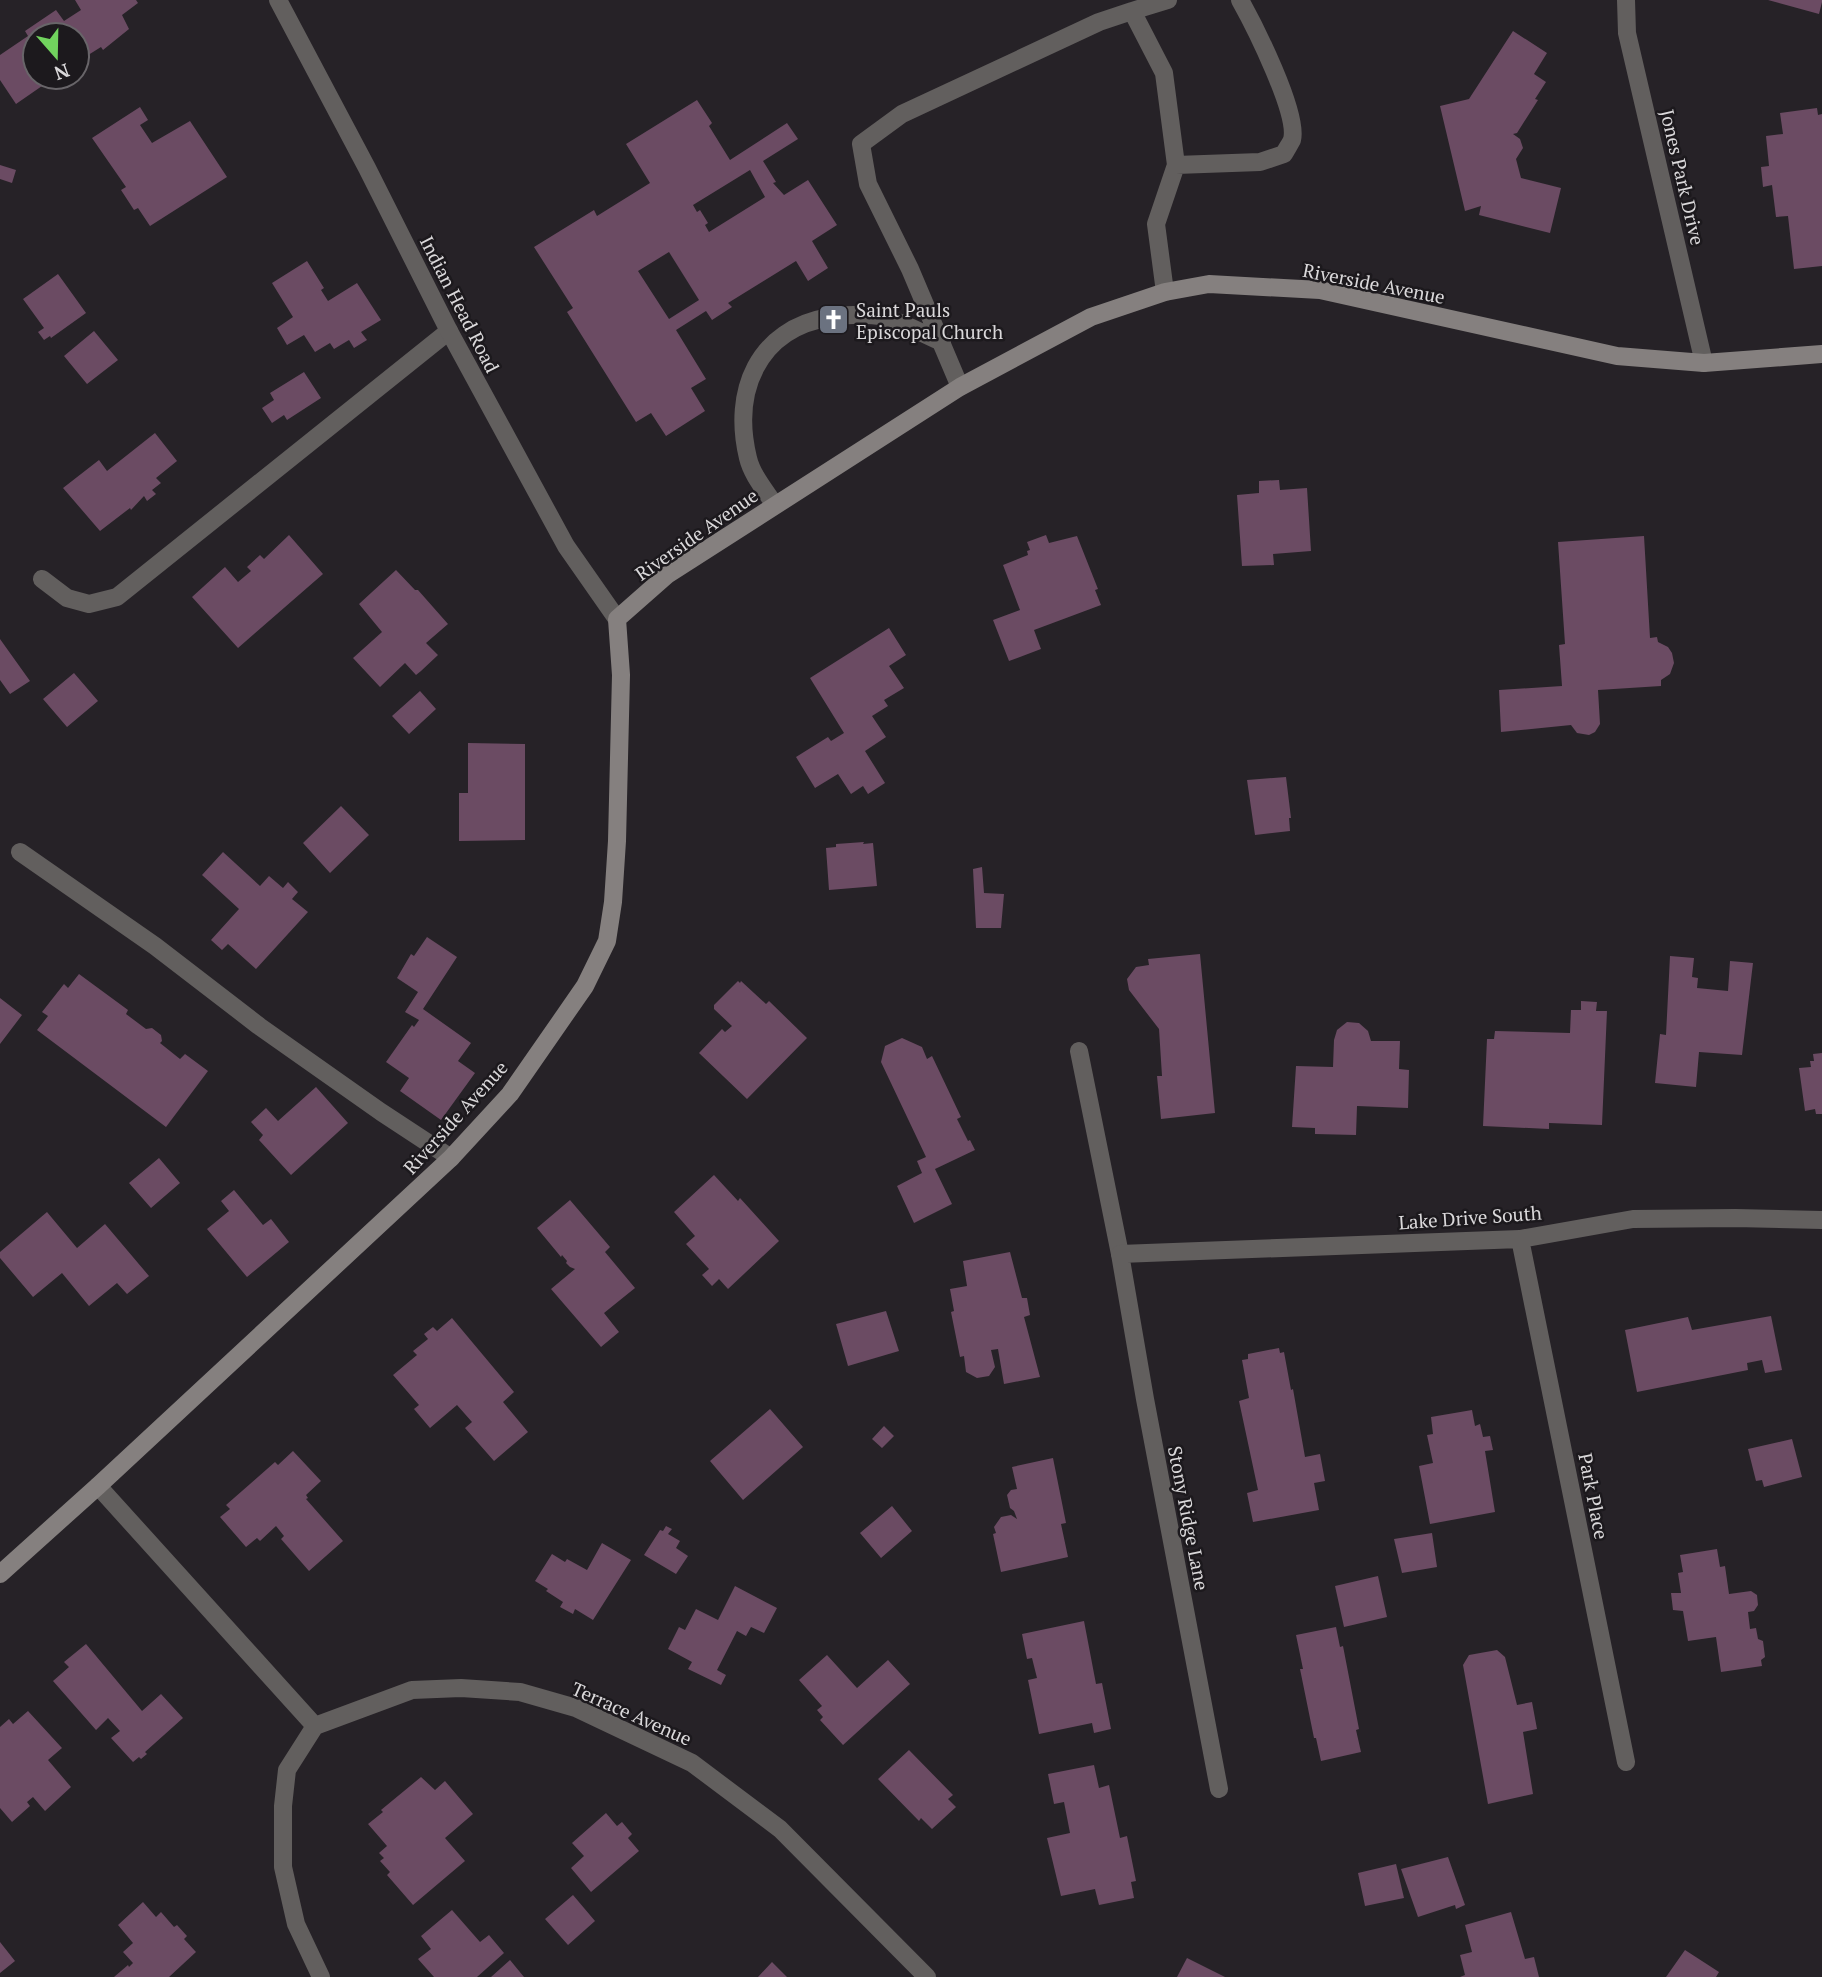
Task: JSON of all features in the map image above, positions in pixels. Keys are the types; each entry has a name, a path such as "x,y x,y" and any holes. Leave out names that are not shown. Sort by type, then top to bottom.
{"street":[{"name":"Indian Head Road","path":"278,0 449,331 566,546 617,619"},
{"path":"960,387 911,269 868,184 861,144 902,114 1099,22 1168,0"},
{"path":"1176,165 1260,162 1284,154 1293,138 1288,109 1264,44 1240,0"},
{"name":"Jones Park Drive","path":"1626,0 1627,33 1704,362"},
{"path":"1132,11 1164,73 1176,165 1156,224 1165,292"},
{"name":"Riverside Avenue","path":"0,1574 451,1158 510,1094 585,986 607,941 617,841 621,675 617,619 667,575 960,387 1091,317 1165,292 1209,284 1320,290 1616,356 1704,362 1822,354"},
{"path":"774,505 748,461 743,408 754,367 771,346 789,331 813,320 848,314 883,317 942,342"},
{"path":"42,579 67,598 89,604 117,597 449,331"},
{"path":"20,852 155,946 259,1026 451,1158"},
{"name":"Stony Ridge Lane","path":"1079,1051 1120,1254 1219,1789"},
{"name":"Lake Drive South","path":"1120,1254 1520,1239 1633,1219 1822,1220"},
{"name":"Park Place","path":"1520,1239 1626,1762"},
{"path":"98,1486 315,1726 287,1770 283,1806 283,1867 296,1924 321,1977"},
{"name":"Terrace Avenue","path":"315,1726 412,1690 461,1688 520,1692 576,1708 692,1763 780,1829 927,1977"}],"building":[{"path":"75,0 136,0 138,3 122,15 129,29 103,50 101,47 91,53 91,21 64,21 81,10"},
{"path":"1768,0 1822,0 1822,2 1819,14"},
{"path":"56,10 64,21 40,21"},
{"path":"1513,31 1547,53 1534,74 1546,82 1535,99 1538,100 1517,133 1513,134 1520,139 1523,148 1516,159 1521,178 1561,188 1550,233 1479,215 1481,206 1465,211 1440,106 1469,99"},
{"path":"21,41 21,91 35,91 16,104 0,80 0,55"},
{"path":"697,100 730,160 787,123 798,139 763,161 776,182 773,183 784,195 808,180 837,225 812,241 828,268 808,281 796,261 728,303 732,307 712,320 706,311 676,330 706,379 691,388 705,411 666,436 651,413 636,422 567,312 573,308 534,247 594,210 597,216 650,183 626,144","holes":["750,170 765,197 709,232 705,225 708,223 700,210 697,212 693,205","669,252 699,300 669,319 638,271"]},
{"path":"140,107 148,120 140,125 152,143 190,121 227,177 150,226 138,208 134,210 121,190 126,187 92,138"},
{"path":"1817,108 1818,115 1822,114 1822,266 1794,269 1788,216 1776,217 1772,185 1763,187 1761,167 1769,166 1766,136 1783,134 1780,113"},
{"path":"0,165 16,170 12,183 0,179"},
{"path":"307,261 324,288 321,290 328,301 357,283 381,320 361,332 367,340 354,348 349,340 334,349 330,343 315,352 304,335 287,345 277,328 293,317 272,283"},
{"path":"58,274 86,313 51,338 50,336 44,340 38,332 44,328 23,299"},
{"path":"94,331 118,360 87,384 64,356"},
{"path":"304,372 321,398 287,420 284,415 272,423 262,408 274,400 270,393"},
{"path":"155,433 177,461 156,478 161,483 152,490 156,494 147,501 144,496 131,510 130,508 100,531 63,488 99,460 107,471"},
{"path":"1279,480 1280,490 1307,488 1311,551 1273,554 1274,565 1242,566 1237,495 1259,493 1259,481"},
{"path":"289,535 323,574 238,648 192,597 225,567 238,582 251,571 247,567 260,555 264,559"},
{"path":"1046,535 1049,543 1077,536 1098,589 1095,590 1101,605 1034,630 1041,649 1009,661 993,620 1020,610 1003,565 1028,555 1027,551 1030,550 1027,542"},
{"path":"1644,536 1650,638 1657,637 1658,642 1668,647 1672,653 1674,663 1670,674 1661,680 1661,686 1598,690 1600,724 1595,732 1589,735 1577,733 1571,725 1501,732 1499,690 1562,686 1559,645 1565,644 1558,542"},
{"path":"396,570 448,624 426,643 438,655 421,671 416,675 405,663 380,687 353,658 382,632 359,604"},
{"path":"889,628 906,655 889,666 904,688 884,700 888,706 872,716 886,737 865,751 885,783 868,794 863,786 851,794 838,774 815,788 796,757 828,737 831,741 844,733 810,678"},
{"path":"0,639 30,681 10,694 0,680"},
{"path":"74,673 98,701 67,727 43,699"},
{"path":"420,691 436,709 409,734 392,716"},
{"path":"468,743 525,744 525,840 459,841 459,793 468,793"},
{"path":"1286,777 1290,831 1255,835 1247,780"},
{"path":"341,806 369,835 330,873 303,843"},
{"path":"864,842 863,844 873,843 877,886 829,890 826,848 836,847 836,844"},
{"path":"223,852 260,886 269,876 283,888 288,882 298,892 292,899 308,912 256,969 228,944 222,950 211,940 239,909 202,875"},
{"path":"982,867 984,893 1004,894 1001,928 976,928 973,869"},
{"path":"427,937 457,957 423,1009 471,1043 458,1061 475,1073 441,1120 400,1091 409,1078 386,1062 412,1025 414,1027 419,1020 405,1012 418,992 397,978 411,954 414,956"},
{"path":"1200,954 1215,1113 1161,1119 1157,1076 1162,1076 1159,1029 1129,990 1127,979 1136,967 1149,965 1148,959"},
{"path":"1670,956 1694,958 1692,977 1698,978 1697,988 1728,991 1730,961 1753,963 1742,1055 1699,1052 1696,1087 1655,1083 1660,1034 1666,1035"},
{"path":"79,974 128,1010 126,1014 146,1029 152,1028 161,1035 160,1043 180,1059 185,1054 208,1071 166,1127 37,1030 48,1016 42,1012 64,984 68,988"},
{"path":"738,981 766,1004 769,1001 807,1038 747,1099 699,1053 722,1029 725,1032 732,1026 714,1009 714,1005"},
{"path":"0,998 22,1015 0,1044"},
{"path":"1581,1001 1597,1002 1596,1011 1607,1011 1602,1125 1549,1123 1549,1129 1483,1126 1487,1039 1494,1039 1495,1031 1570,1033 1571,1010 1581,1010"},
{"path":"1347,1022 1359,1023 1368,1031 1371,1041 1400,1041 1399,1069 1409,1070 1408,1108 1357,1106 1356,1135 1315,1134 1315,1128 1292,1127 1296,1066 1333,1067 1337,1030"},
{"path":"902,1038 922,1047 927,1059 932,1056 961,1117 957,1119 975,1150 935,1169 952,1204 914,1223 897,1186 922,1173 917,1161 926,1157 881,1062 885,1046"},
{"path":"1822,1053 1822,1114 1816,1114 1815,1109 1805,1111 1799,1068 1811,1067 1813,1054"},
{"path":"316,1087 348,1123 291,1175 259,1140 263,1135 251,1122 266,1108 278,1121"},
{"path":"159,1158 180,1183 151,1208 129,1183"},
{"path":"714,1175 738,1201 740,1198 779,1241 728,1289 719,1279 712,1286 702,1275 709,1269 686,1244 695,1236 674,1212"},
{"path":"234,1190 263,1225 271,1219 289,1242 247,1277 207,1229 229,1211 221,1201"},
{"path":"570,1200 610,1247 605,1252 635,1288 604,1313 619,1332 601,1347 551,1289 575,1269 566,1263 537,1228"},
{"path":"47,1212 77,1248 105,1224 149,1276 127,1294 117,1283 89,1306 62,1273 33,1297 0,1258 0,1252"},
{"path":"1010,1252 1022,1298 1027,1298 1030,1315 1024,1317 1040,1377 1004,1384 998,1349 991,1350 995,1367 989,1376 977,1378 966,1372 964,1356 960,1357 951,1312 954,1311 950,1289 967,1286 963,1261"},
{"path":"886,1311 899,1351 848,1366 836,1324"},
{"path":"1771,1316 1782,1370 1765,1373 1762,1360 1747,1363 1748,1370 1637,1392 1625,1330 1688,1317 1692,1330"},
{"path":"452,1318 514,1392 503,1402 528,1432 494,1461 465,1428 472,1422 457,1405 430,1428 414,1409 419,1405 393,1375 417,1355 413,1351 428,1339 424,1334 433,1327 437,1331"},
{"path":"1279,1348 1280,1353 1284,1352 1291,1390 1293,1389 1305,1457 1320,1454 1325,1481 1314,1483 1319,1510 1253,1522 1247,1493 1258,1490 1239,1401 1249,1398 1242,1360 1248,1359 1248,1354"},
{"path":"770,1409 803,1447 743,1500 710,1461"},
{"path":"1472,1410 1475,1426 1480,1424 1483,1437 1490,1436 1493,1450 1485,1451 1495,1512 1430,1524 1419,1466 1433,1463 1427,1435 1433,1434 1431,1417"},
{"path":"884,1426 894,1436 882,1448 872,1439"},
{"path":"1792,1439 1802,1477 1764,1487 1762,1480 1756,1481 1748,1449"},
{"path":"293,1451 321,1481 306,1495 306,1499 343,1541 309,1571 281,1539 284,1536 276,1526 260,1541 257,1538 246,1547 220,1517 230,1509 226,1505 275,1462 278,1465"},
{"path":"1053,1458 1066,1523 1061,1524 1068,1557 1001,1572 993,1534 996,1533 994,1527 1001,1517 1011,1515 1017,1519 1010,1508 1007,1495 1011,1490 1017,1489 1012,1467"},
{"path":"892,1506 912,1531 881,1558 860,1533"},
{"path":"666,1526 672,1529 668,1534 680,1541 676,1548 688,1556 676,1574 644,1555 660,1530 663,1531"},
{"path":"1432,1533 1437,1567 1402,1573 1394,1539"},
{"path":"602,1543 631,1560 593,1620 575,1609 573,1614 560,1607 563,1602 535,1581 552,1554 587,1570"},
{"path":"1717,1549 1720,1567 1725,1566 1729,1594 1751,1591 1757,1595 1758,1605 1754,1611 1748,1612 1750,1629 1756,1628 1758,1639 1763,1641 1765,1657 1761,1660 1762,1666 1721,1672 1716,1637 1688,1641 1683,1611 1673,1610 1671,1593 1681,1593 1678,1573 1683,1572 1680,1555"},
{"path":"1378,1576 1387,1617 1344,1627 1335,1586"},
{"path":"735,1586 777,1608 764,1633 751,1627 746,1636 737,1631 717,1670 726,1675 721,1685 688,1669 692,1662 668,1649 679,1627 685,1630 696,1609 718,1620"},
{"path":"1084,1621 1096,1684 1102,1683 1111,1729 1094,1733 1092,1723 1039,1734 1028,1680 1037,1678 1032,1658 1027,1659 1022,1634"},
{"path":"1336,1627 1340,1647 1343,1646 1361,1752 1321,1761 1300,1669 1303,1669 1296,1635"},
{"path":"86,1644 142,1711 161,1694 183,1718 145,1752 147,1754 141,1759 139,1757 133,1762 111,1738 120,1731 108,1718 96,1730 53,1681 69,1667 64,1662"},
{"path":"1497,1650 1505,1657 1517,1705 1532,1702 1537,1729 1523,1732 1533,1794 1488,1804 1463,1665 1469,1655"},
{"path":"827,1655 857,1688 888,1660 910,1684 843,1745 820,1720 823,1717 817,1710 822,1706 799,1680"},
{"path":"28,1711 62,1748 48,1760 71,1787 45,1811 33,1797 27,1802 30,1806 12,1822 0,1808 0,1727 9,1719 13,1724"},
{"path":"909,1750 953,1795 948,1799 956,1807 932,1829 921,1818 919,1821 878,1779"},
{"path":"1094,1765 1099,1788 1109,1785 1120,1838 1127,1836 1136,1881 1131,1882 1134,1898 1099,1905 1095,1889 1061,1896 1047,1838 1070,1833 1064,1802 1054,1804 1048,1774"},
{"path":"421,1777 435,1790 445,1781 473,1814 445,1838 465,1861 413,1905 387,1875 390,1872 380,1861 384,1858 379,1853 387,1846 368,1824"},
{"path":"606,1813 617,1826 622,1822 632,1834 628,1838 639,1851 591,1892 571,1868 584,1856 572,1843"},
{"path":"1448,1857 1465,1905 1456,1909 1455,1905 1418,1917 1401,1869"},
{"path":"1396,1864 1404,1898 1365,1906 1358,1873"},
{"path":"573,1895 595,1921 568,1945 545,1919"},
{"path":"143,1902 156,1917 161,1912 174,1927 177,1925 187,1936 184,1939 196,1952 169,1977 114,1977 133,1963 123,1952 133,1943 118,1925"},
{"path":"452,1910 480,1942 489,1935 504,1953 477,1977 434,1977 418,1959 431,1949 421,1936"},
{"path":"1511,1912 1525,1959 1534,1957 1539,1977 1460,1977 1465,1975 1460,1955 1472,1952 1465,1925"},
{"path":"0,1942 15,1961 0,1973"},
{"path":"1685,1950 1719,1972 1716,1977 1666,1977"},
{"path":"1187,1958 1225,1977 1177,1977"},
{"path":"510,1960 524,1977 491,1977"},
{"path":"772,1962 787,1977 758,1977"}],"place":[{"name":"Saint Pauls Episcopal Church","path":"833,320"}]}
